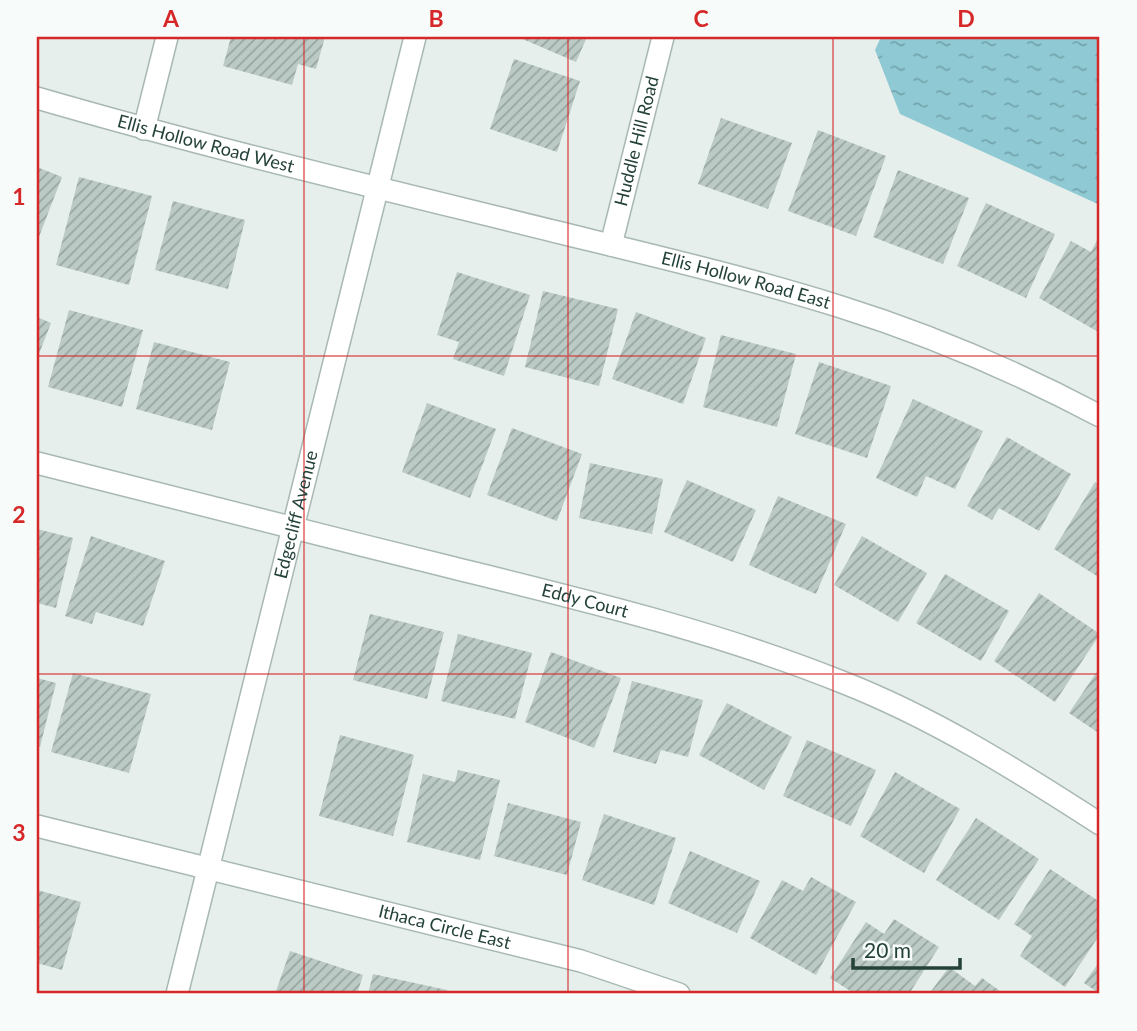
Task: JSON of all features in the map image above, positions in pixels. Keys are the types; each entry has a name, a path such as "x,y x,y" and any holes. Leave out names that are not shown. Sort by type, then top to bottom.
{"street":[{"path":"144,129 167,37"},
{"name":"Edgecliff Avenue","path":"177,994 415,37"},
{"name":"Huddle Hill Road","path":"611,245 663,37"},
{"name":"Ellis Hollow Road West","path":"37,98 144,129 377,187"},
{"name":"Ellis Hollow Road East","path":"377,187 720,272 840,307 955,349 1100,416"},
{"name":"Eddy Court","path":"37,463 621,609 743,644 845,683 943,729 1015,769 1100,824"},
{"name":"Ithaca Circle East","path":"37,826 581,961 679,994"}],"water":[{"path":"881,37 1100,37 1100,205 900,114 875,50"}],"building":[{"path":"231,37 325,37 316,69 298,64 292,85 223,66"},
{"path":"518,37 587,37 576,62"},
{"path":"514,59 580,81 557,152 490,129"},
{"path":"721,118 792,143 768,209 698,184"},
{"path":"818,130 886,156 856,236 788,211"},
{"path":"37,167 62,177 37,242"},
{"path":"898,170 969,198 943,264 873,237"},
{"path":"79,177 152,196 129,285 56,265"},
{"path":"173,201 245,220 228,289 155,270"},
{"path":"986,203 1055,234 1026,298 957,266"},
{"path":"1097,240 1100,241 1100,333 1039,298 1071,241 1091,252"},
{"path":"457,272 530,295 504,376 453,359 459,342 437,335"},
{"path":"543,291 618,309 599,386 525,367"},
{"path":"69,310 143,330 122,407 48,387"},
{"path":"636,312 706,338 683,404 612,379"},
{"path":"37,317 51,323 37,359"},
{"path":"721,335 796,354 777,427 703,407"},
{"path":"154,342 230,362 212,430 136,409"},
{"path":"819,362 891,386 867,458 795,434"},
{"path":"913,399 983,431 955,489 926,476 917,497 876,478"},
{"path":"427,403 496,429 470,498 402,472"},
{"path":"512,428 582,454 557,521 487,495"},
{"path":"1007,437 1071,474 1039,531 999,508 992,520 967,506"},
{"path":"590,463 663,479 652,534 579,518"},
{"path":"687,480 756,510 733,562 664,532"},
{"path":"1095,482 1100,485 1100,578 1054,549"},
{"path":"778,496 846,524 816,594 749,565"},
{"path":"37,529 73,538 56,608 37,603"},
{"path":"91,536 165,561 143,626 96,612 92,624 65,616"},
{"path":"862,536 927,573 898,622 834,585"},
{"path":"945,574 1009,611 981,661 916,623"},
{"path":"1039,593 1100,634 1055,702 994,661"},
{"path":"370,614 444,632 427,699 353,680"},
{"path":"458,634 532,653 515,719 441,701"},
{"path":"551,652 621,678 594,748 525,722"},
{"path":"1100,667 1100,734 1069,713"},
{"path":"73,673 151,694 129,773 51,752"},
{"path":"37,678 56,683 40,747 37,746"},
{"path":"632,681 703,700 688,757 661,750 656,764 613,752"},
{"path":"727,703 792,737 764,790 699,755"},
{"path":"340,735 414,755 393,836 319,816"},
{"path":"807,740 876,770 851,826 783,796"},
{"path":"458,770 500,780 480,860 407,842 423,774 455,782"},
{"path":"895,772 960,809 924,873 860,836"},
{"path":"508,803 581,822 567,875 494,856"},
{"path":"604,814 676,838 654,905 582,880"},
{"path":"976,818 1039,859 999,920 936,880"},
{"path":"690,851 760,881 737,933 668,903"},
{"path":"1050,869 1100,902 1100,934 1065,987 1020,956 1032,936 1014,924"},
{"path":"811,877 856,902 816,975 750,938 782,880 803,891"},
{"path":"37,890 81,902 62,970 37,963"},
{"path":"894,919 939,947 909,994 855,994 830,978 866,922 884,934"},
{"path":"290,951 363,975 357,994 275,994"},
{"path":"1100,961 1100,994 1084,983"},
{"path":"949,967 975,986 982,978 1004,994 929,994"},
{"path":"373,974 447,990 446,994 368,994"}]}
